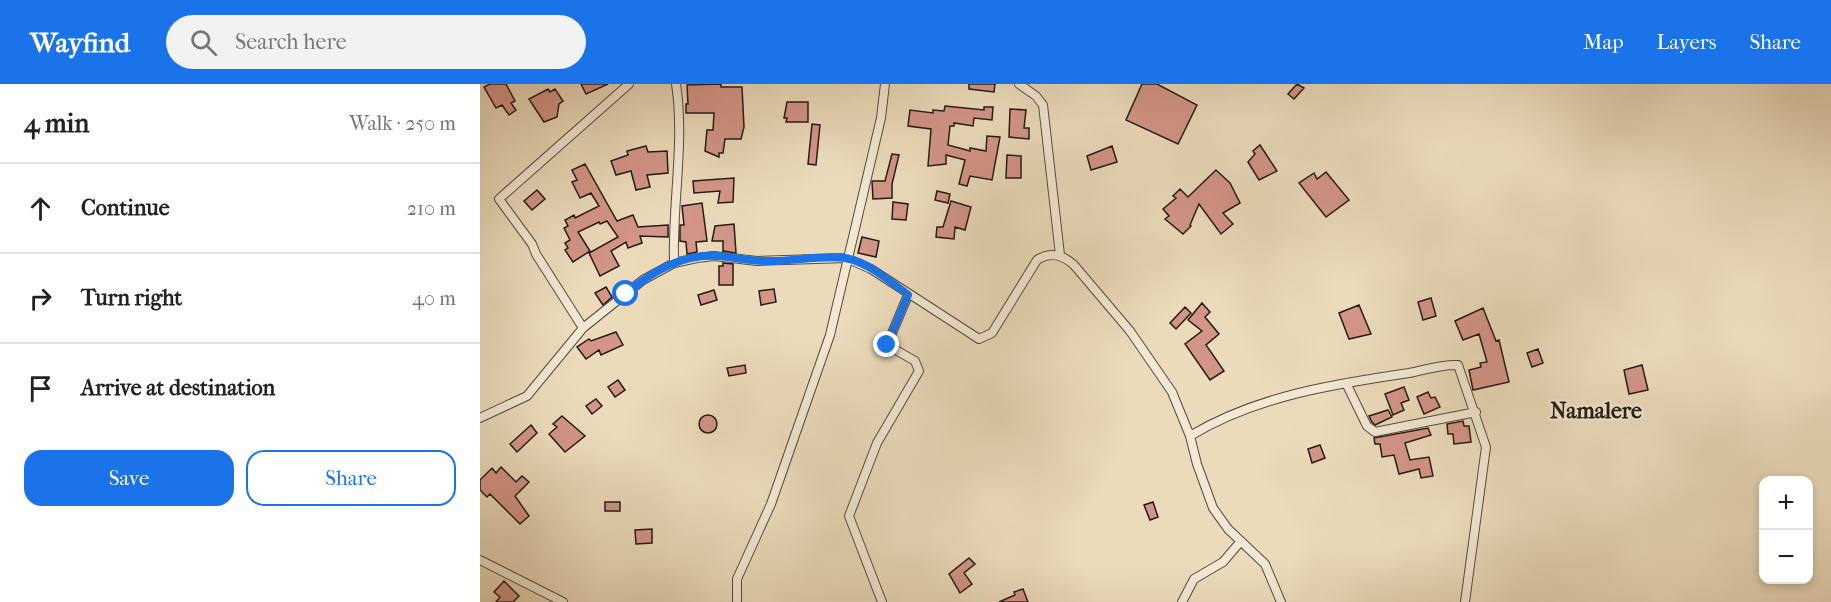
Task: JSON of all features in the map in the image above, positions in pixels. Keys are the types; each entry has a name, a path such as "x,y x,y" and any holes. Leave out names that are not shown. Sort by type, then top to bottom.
{"street":[{"path":"584,328 536,254 532,244 499,199 628,84"},
{"path":"674,263 675,189 680,123 676,84"},
{"path":"737,602 737,579 771,504 830,335 846,258 881,118 885,84"},
{"path":"1019,84 1036,96 1043,105 1060,255"},
{"path":"480,418 527,396 584,328 643,279 674,263 714,256 757,261 846,258 871,269 973,337 983,338 996,327 1034,264 1043,257 1060,255 1074,265 1150,358 1172,393 1191,436 1197,464 1214,507 1228,529 1265,564 1281,602"},
{"path":"882,602 849,516 877,443 919,371 915,361 887,345 908,295"},
{"path":"1191,436 1218,419 1264,402 1346,383 1458,365 1476,412 1486,447 1465,602"},
{"path":"1346,383 1367,426 1375,432 1476,412"},
{"path":"1182,602 1194,579 1223,562 1241,541"},
{"path":"480,560 562,602"}],"building":[{"path":"490,84 506,84 515,101 511,103 516,110 509,115 502,105 496,108 484,87"},
{"path":"581,84 608,84 586,94"},
{"path":"721,84 721,87 742,87 744,127 741,139 725,139 723,153 719,153 719,157 705,151 707,130 713,130 714,113 686,113 686,104 688,104 687,85"},
{"path":"969,84 995,84 994,92 969,89"},
{"path":"1142,84 1157,84 1197,105 1178,144 1126,120"},
{"path":"1297,84 1304,88 1294,99 1288,94"},
{"path":"548,89 550,92 555,89 563,101 559,104 557,117 544,122 529,99"},
{"path":"787,102 808,102 808,122 786,122 787,118 784,118"},
{"path":"945,106 984,110 984,107 993,107 992,120 974,118 973,126 954,123 954,126 950,126 948,145 970,151 970,148 986,151 987,136 1000,137 992,180 970,176 967,186 959,184 965,160 946,155 946,164 928,166 931,129 908,126 910,110 933,113 933,110 944,111"},
{"path":"1010,109 1026,110 1024,128 1029,128 1029,139 1009,137"},
{"path":"812,124 820,125 816,165 808,164"},
{"path":"1260,145 1277,171 1259,180 1248,162 1255,154 1253,151"},
{"path":"646,146 648,152 667,151 668,173 647,175 650,187 636,190 631,171 616,175 611,161 628,155 627,151"},
{"path":"1112,146 1117,162 1091,170 1087,156"},
{"path":"892,154 899,155 892,184 892,198 873,199 872,181 885,181"},
{"path":"1007,155 1021,156 1021,178 1006,178"},
{"path":"585,164 617,221 633,215 638,227 668,225 668,237 640,236 642,243 628,248 626,242 611,251 619,266 600,276 589,253 618,237 607,221 600,224 599,222 578,232 590,251 573,262 565,250 568,248 565,243 570,240 564,228 568,226 565,220 574,215 575,218 599,206 591,193 580,198 572,182 577,180 572,170"},
{"path":"1216,170 1230,183 1240,203 1223,213 1233,224 1221,234 1199,204 1191,226 1183,234 1165,219 1169,216 1163,209 1176,198 1173,196 1180,189 1188,197"},
{"path":"1326,172 1349,200 1326,217 1299,183 1314,173 1317,179"},
{"path":"734,178 733,202 718,203 720,191 694,193 693,181"},
{"path":"537,190 545,199 532,210 524,201"},
{"path":"937,191 950,194 948,203 935,200"},
{"path":"951,201 971,207 965,230 955,227 954,239 936,237 937,227 943,227"},
{"path":"893,202 908,204 906,220 892,219"},
{"path":"702,203 707,241 696,242 697,252 687,254 686,242 680,241 680,225 684,225 682,206"},
{"path":"734,224 736,253 723,251 723,241 712,241 715,226"},
{"path":"862,237 879,241 876,257 858,253"},
{"path":"723,263 733,264 733,285 719,285 719,266 723,266"},
{"path":"606,287 612,297 603,305 595,293"},
{"path":"774,289 776,302 761,305 759,291"},
{"path":"714,290 717,300 701,305 698,295"},
{"path":"1431,298 1436,316 1423,320 1418,302"},
{"path":"1202,303 1210,312 1205,317 1219,334 1206,345 1224,371 1210,380 1185,344 1202,331 1188,320"},
{"path":"1359,305 1371,334 1349,339 1339,313"},
{"path":"1185,307 1191,313 1176,329 1170,323"},
{"path":"1483,308 1496,341 1499,340 1509,382 1473,390 1469,370 1481,367 1480,363 1487,362 1479,334 1463,340 1455,321"},
{"path":"616,332 623,345 601,355 599,350 586,359 577,347 589,339 591,341"},
{"path":"1538,349 1543,363 1532,367 1527,353"},
{"path":"745,365 746,373 729,376 727,368"},
{"path":"1642,365 1648,390 1629,394 1624,370"},
{"path":"618,380 625,390 615,397 608,387"},
{"path":"1404,387 1409,400 1401,403 1404,410 1393,415 1385,394"},
{"path":"1428,392 1431,398 1435,397 1440,407 1424,414 1417,397"},
{"path":"596,399 602,406 592,414 586,406"},
{"path":"1388,410 1392,417 1375,425 1372,422 1369,416"},
{"path":"708,415 714,418 717,424 714,430 708,433 702,430 699,424 702,418"},
{"path":"562,416 585,436 565,452 549,434 557,427 553,424"},
{"path":"1463,421 1464,426 1469,426 1471,442 1454,444 1453,434 1448,434 1447,424"},
{"path":"531,425 537,433 517,452 510,444"},
{"path":"1428,428 1431,435 1405,443 1410,460 1429,457 1433,476 1421,478 1419,469 1399,474 1394,455 1382,457 1380,444 1375,444 1374,438"},
{"path":"1320,445 1325,458 1312,463 1308,449"},
{"path":"501,467 516,482 522,476 529,482 515,496 529,516 520,524 490,494 487,497 480,490 480,480 492,468 496,473"},
{"path":"605,502 620,502 620,511 605,511"},
{"path":"1153,502 1158,517 1150,520 1144,505"},
{"path":"652,529 652,543 636,544 635,530"},
{"path":"969,558 975,564 964,573 972,584 960,593 949,574"},
{"path":"504,581 519,596 513,602 496,602 500,597 494,592"},
{"path":"1023,589 1028,602 999,602 1015,595 1014,592"}],"district":[{"name":"Namalere","path":"1596,411"}],"route":[{"path":"626,294 643,279 664,267 697,258 714,256 757,261 846,258 871,269 908,295 887,345"}]}
